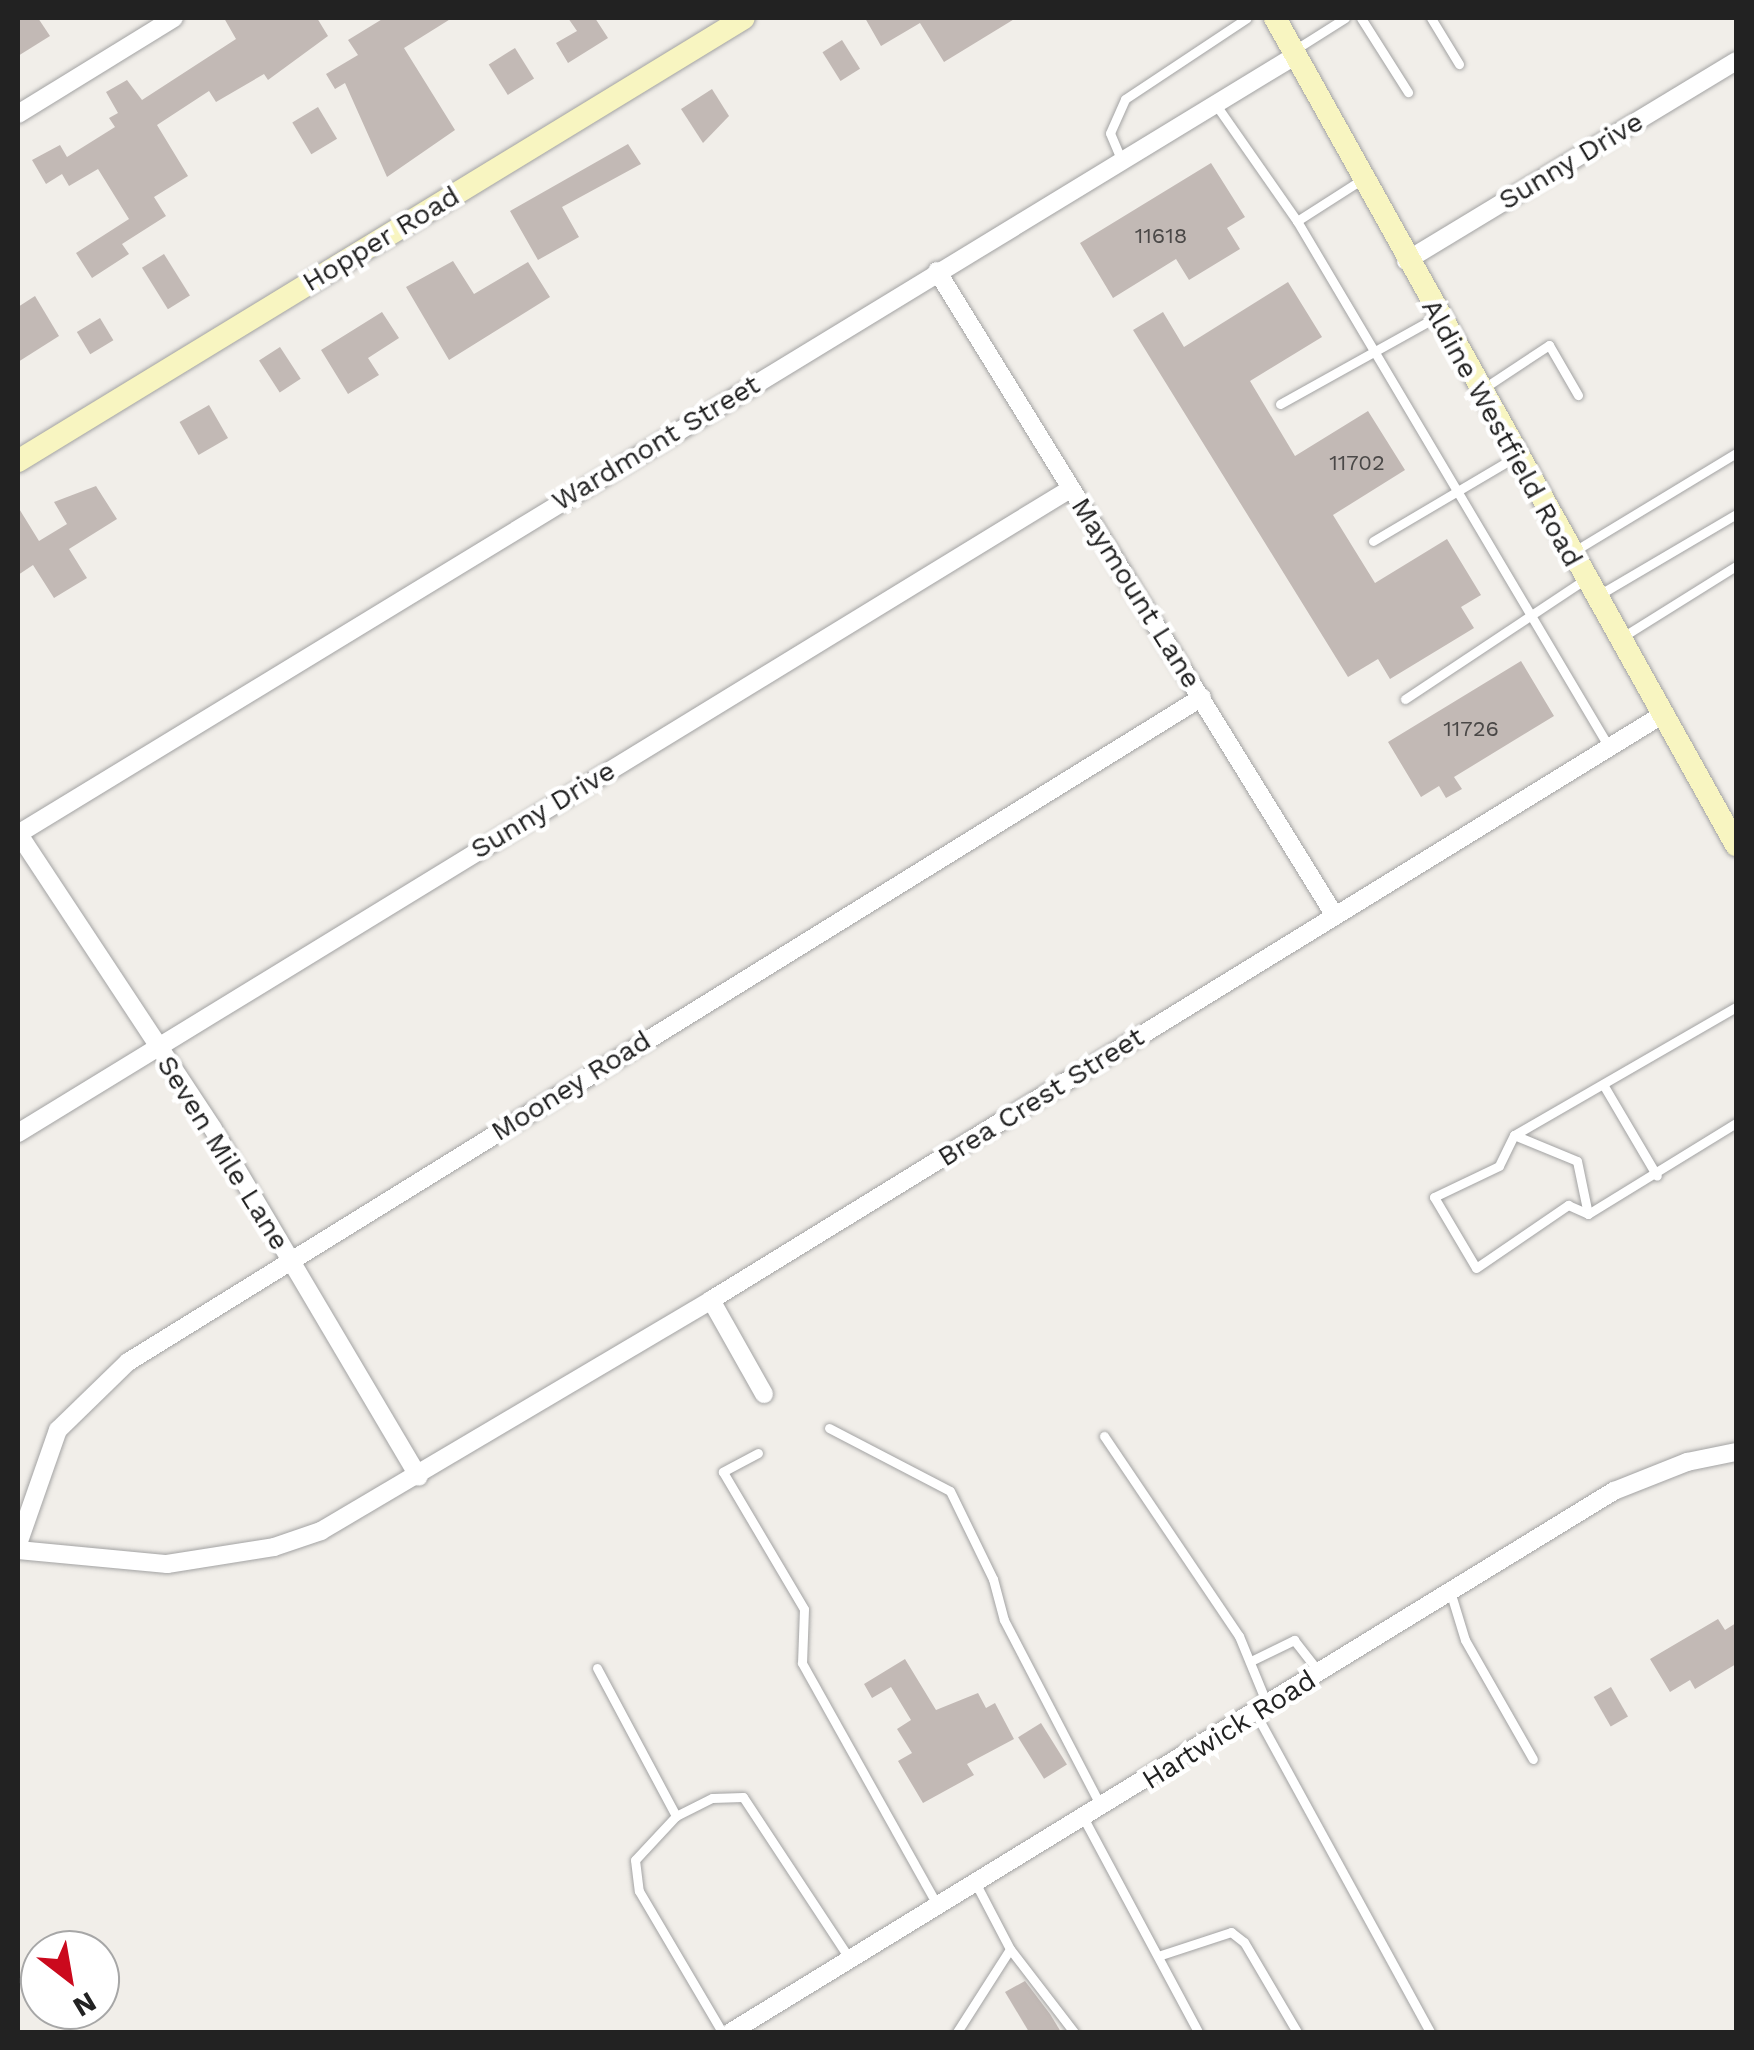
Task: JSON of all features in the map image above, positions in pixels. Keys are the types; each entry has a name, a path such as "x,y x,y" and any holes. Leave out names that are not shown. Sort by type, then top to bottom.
{"main road":[{"name":"Hopper Road","path":"18,461 744,18"},
{"name":"Aldine Westfield Road","path":"1275,18 1436,317 1736,845"}],"street":[{"path":"18,114 174,18"},
{"name":"Wardmont Street","path":"18,834 1295,53"},
{"name":"Sunny Drive","path":"1406,260 1736,61"},
{"name":"Maymount Lane","path":"937,271 1335,916"},
{"name":"Sunny Drive","path":"18,1133 1070,489"},
{"name":"Mooney Road","path":"18,1547 48,1451 71,1411 128,1362 1202,697"},
{"name":"Brea Crest Street","path":"18,1547 111,1564 223,1558 321,1531 419,1477 712,1300 1662,715"},
{"name":"Seven Mile Lane","path":"18,834 157,1045 419,1477"},
{"path":"712,1300 764,1394"},
{"name":"Hartwick Road","path":"731,2032 1627,1486 1736,1452"}],"lane":[{"path":"1121,158 1110,133 1125,99 1247,18"},
{"path":"1295,53 1345,18"},
{"path":"1361,18 1408,92"},
{"path":"1430,18 1459,64"},
{"path":"1214,102 1297,221 1529,622 1608,747"},
{"path":"1297,221 1361,180"},
{"path":"1280,404 1436,317"},
{"path":"1478,392 1549,345 1578,395"},
{"path":"1570,554 1736,453"},
{"path":"1373,541 1515,457"},
{"path":"1405,699 1529,622 1736,514"},
{"path":"1618,640 1736,566"},
{"path":"1588,1214 1568,1206 1476,1268 1434,1197 1499,1166 1514,1135 1736,1006"},
{"path":"1604,1086 1656,1176"},
{"path":"1588,1214 1656,1176 1736,1123"},
{"path":"1514,1135 1577,1161 1588,1214"},
{"path":"828,1428 950,1490 994,1578 1004,1620 1102,1808"},
{"path":"1104,1436 1253,1660 1251,1675 1262,1710 1430,2032"},
{"path":"758,1453 723,1472 804,1609 802,1663 938,1906"},
{"path":"1450,1591 1466,1640 1533,1759"},
{"path":"1253,1660 1294,1640 1319,1674"},
{"path":"597,1668 676,1816"},
{"path":"722,2032 639,1890 636,1860 676,1816 712,1798 743,1797 850,1959"},
{"path":"1084,1819 1198,2032"},
{"path":"976,1884 1010,1949 1074,2032"},
{"path":"1158,1956 1231,1932 1244,1942 1297,2032"},
{"path":"957,2032 1010,1949"}],"building":[{"path":"18,18 38,18 50,36 18,56"},
{"path":"224,18 317,18 328,36 268,80 264,74 216,102 209,91 157,125 188,176 154,197 166,216 122,244 129,254 92,278 76,253 129,219 98,169 69,186 62,174 46,184 32,160 60,145 67,157 115,127 109,118 118,113 106,92 127,80 142,100 236,39"},
{"path":"384,18 452,18 404,48 455,130 387,177 345,83 335,89 326,74 358,55 348,40"},
{"path":"568,18 595,18 608,38 568,63 556,43 577,31"},
{"path":"865,18 1016,18 944,62 920,23 881,46"},
{"path":"842,40 860,69 841,81 822,52"},
{"path":"515,48 534,79 508,95 489,64"},
{"path":"712,89 729,116 703,143 681,109"},
{"path":"318,107 337,139 311,154 292,122"},
{"path":"628,144 641,164 562,207 579,237 538,260 510,211"},
{"path":"1211,163 1245,217 1227,228 1240,249 1189,280 1176,259 1113,298 1080,243"},
{"path":"164,254 190,296 168,309 142,268"},
{"path":"453,261 474,294 528,262 550,297 449,360 406,287"},
{"path":"1288,282 1322,337 1250,381 1295,456 1368,411 1405,470 1333,515 1375,583 1447,539 1481,595 1461,607 1474,628 1390,679 1378,659 1348,677 1133,330 1163,312 1184,347"},
{"path":"35,296 59,336 18,362 18,307"},
{"path":"382,312 399,338 368,358 379,375 348,394 321,350"},
{"path":"100,318 113,340 90,354 77,332"},
{"path":"280,347 301,379 280,392 259,361"},
{"path":"209,405 228,438 199,455 180,422"},
{"path":"96,486 117,519 69,549 87,578 54,598 33,565 18,575 18,507 39,541 67,524 54,502"},
{"path":"1521,661 1554,716 1454,777 1462,789 1446,798 1439,786 1421,797 1388,742"},
{"path":"1718,1619 1725,1630 1736,1623 1736,1664 1695,1689 1690,1680 1670,1692 1650,1659"},
{"path":"905,1659 936,1710 978,1693 986,1708 995,1703 1014,1739 967,1764 974,1775 923,1803 898,1761 912,1753 897,1729 911,1720 891,1687 872,1698 864,1684"},
{"path":"1611,1687 1628,1716 1611,1726 1594,1697"},
{"path":"1041,1723 1067,1765 1044,1779 1018,1737"},
{"path":"1025,1981 1061,2032 1029,2032 1005,1992"}]}
